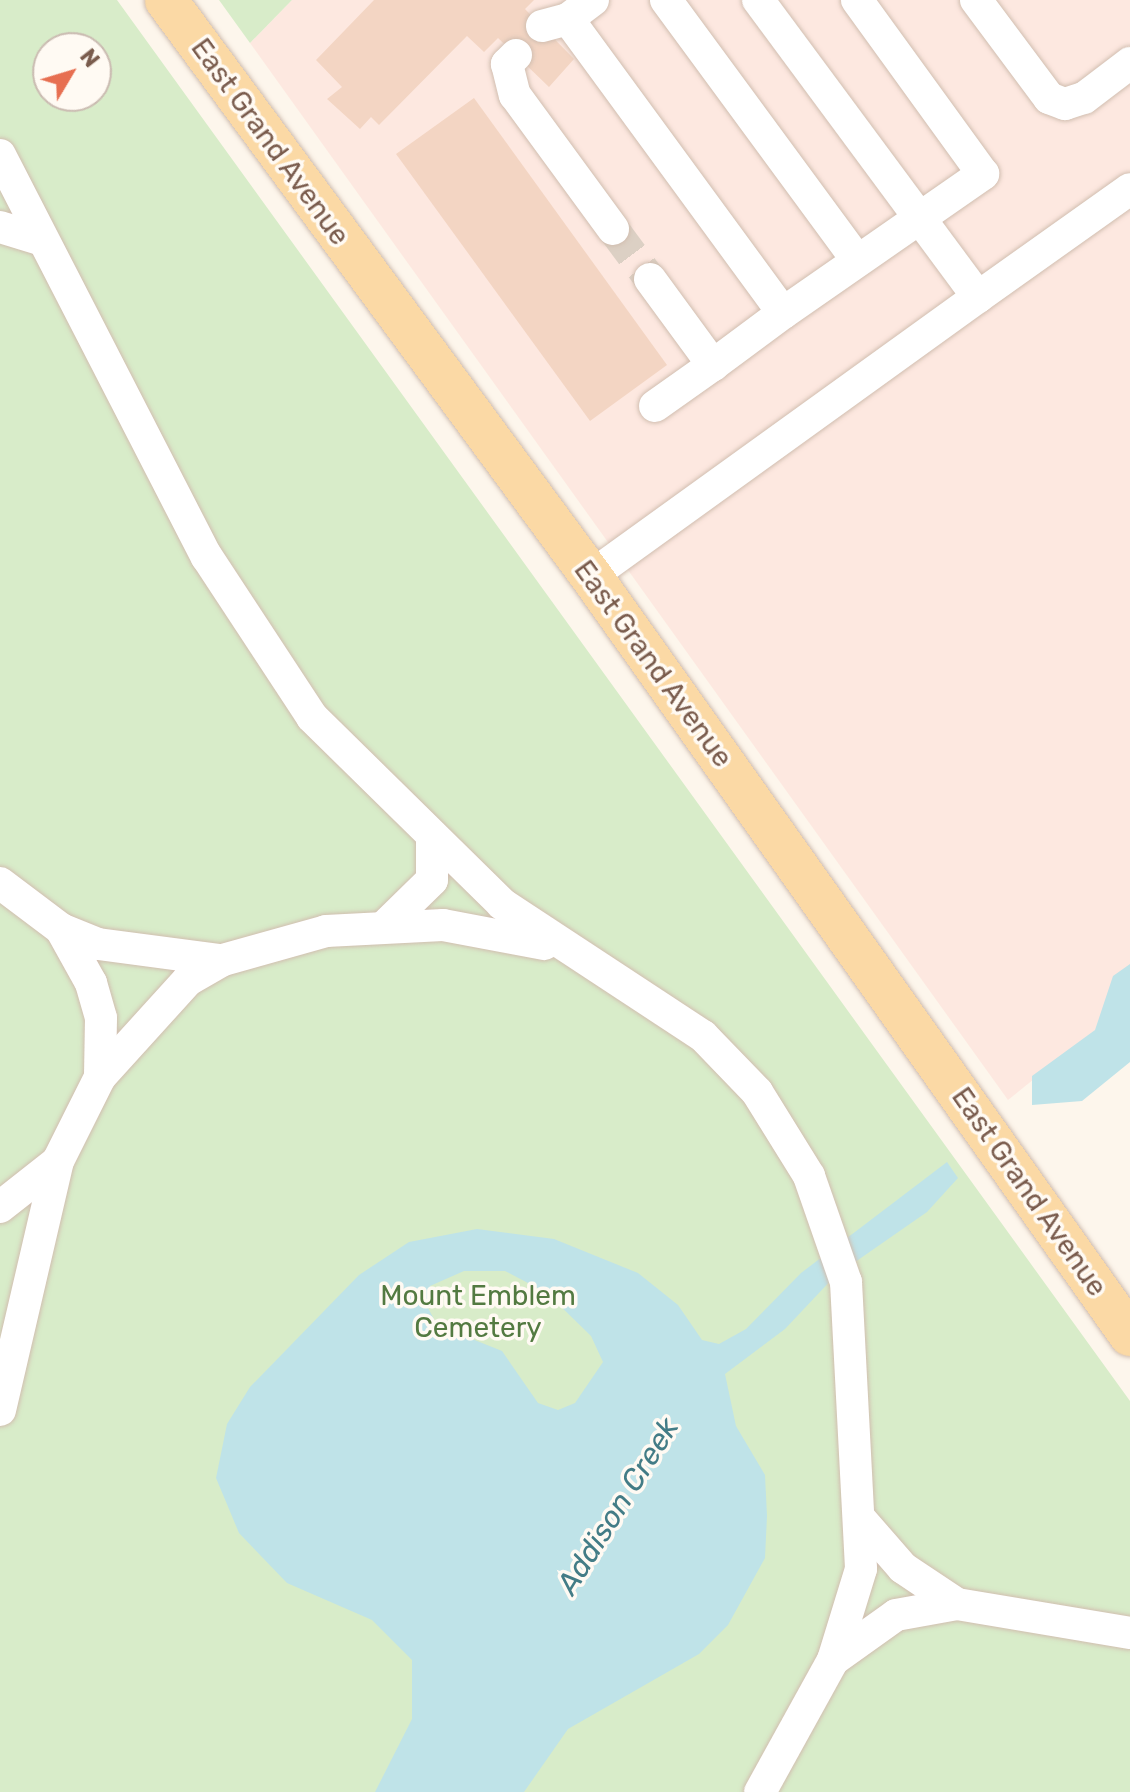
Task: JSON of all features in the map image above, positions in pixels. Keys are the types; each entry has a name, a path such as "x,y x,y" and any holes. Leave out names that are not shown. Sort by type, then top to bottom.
{"main road":[{"name":"East Grand Avenue","path":"166,0 591,576 1130,1335"}],"lane":[{"path":"666,0 857,260"},
{"path":"758,0 978,297"},
{"path":"655,406 857,260 983,174 857,0"},
{"path":"976,0 1049,98 1065,104 1084,98 1130,63"},
{"path":"568,15 783,313"},
{"path":"516,55 507,64 515,95 613,229"},
{"path":"0,155 39,239 242,617 312,717 432,842 562,949 671,1012 732,1062 783,1130 828,1219 846,1282 862,1521 861,1569 833,1660 760,1792"},
{"path":"591,576 1130,189"},
{"path":"0,227 39,239"},
{"path":"650,279 713,365"},
{"path":"386,925 432,880 432,842"},
{"path":"0,883 61,929 121,950 223,960"},
{"path":"0,1410 58,1161 100,1077 188,980 223,960 326,931 386,925 498,931 562,949"},
{"path":"61,929 82,962 101,1018 100,1077"},
{"path":"0,1207 25,1194 58,1161"},
{"path":"862,1521 903,1568 957,1604"},
{"path":"833,1660 896,1615 957,1604 1130,1633"}],"shaded area":[{"path":"292,0 1130,0 1130,1002 1008,1100 250,43"}],"green space":[{"name":"Mount Emblem Cemetery","path":"0,0 117,0 1130,1401 1130,1792 0,1792"},
{"path":"219,0 292,0 250,43"}],"water":[{"path":"1130,964 1130,1062 1082,1101 1032,1105 1032,1076 1095,1030 1113,976"},
{"name":"Addison Creek","path":"947,1162 958,1178 927,1212 835,1276 785,1329 725,1374 736,1426 765,1475 767,1516 765,1558 728,1625 699,1654 568,1729 524,1792 375,1792 412,1719 412,1660 372,1620 287,1583 239,1533 216,1478 227,1424 250,1387 359,1275 409,1242 477,1229 554,1239 638,1273 678,1305 702,1340 719,1344 746,1329 801,1273","holes":["464,1271 505,1271 547,1293 591,1336 603,1362 575,1403 558,1410 538,1403 502,1351 437,1325 427,1306 430,1286"]}],"building":[{"path":"374,0 534,0 525,9 574,59 549,87 498,38 484,52 467,36 379,125 371,117 360,129 327,99 342,87 316,60"},
{"path":"474,98 667,365 590,421 396,154"}],"tunnel":[{"path":"613,229 650,279"}]}
